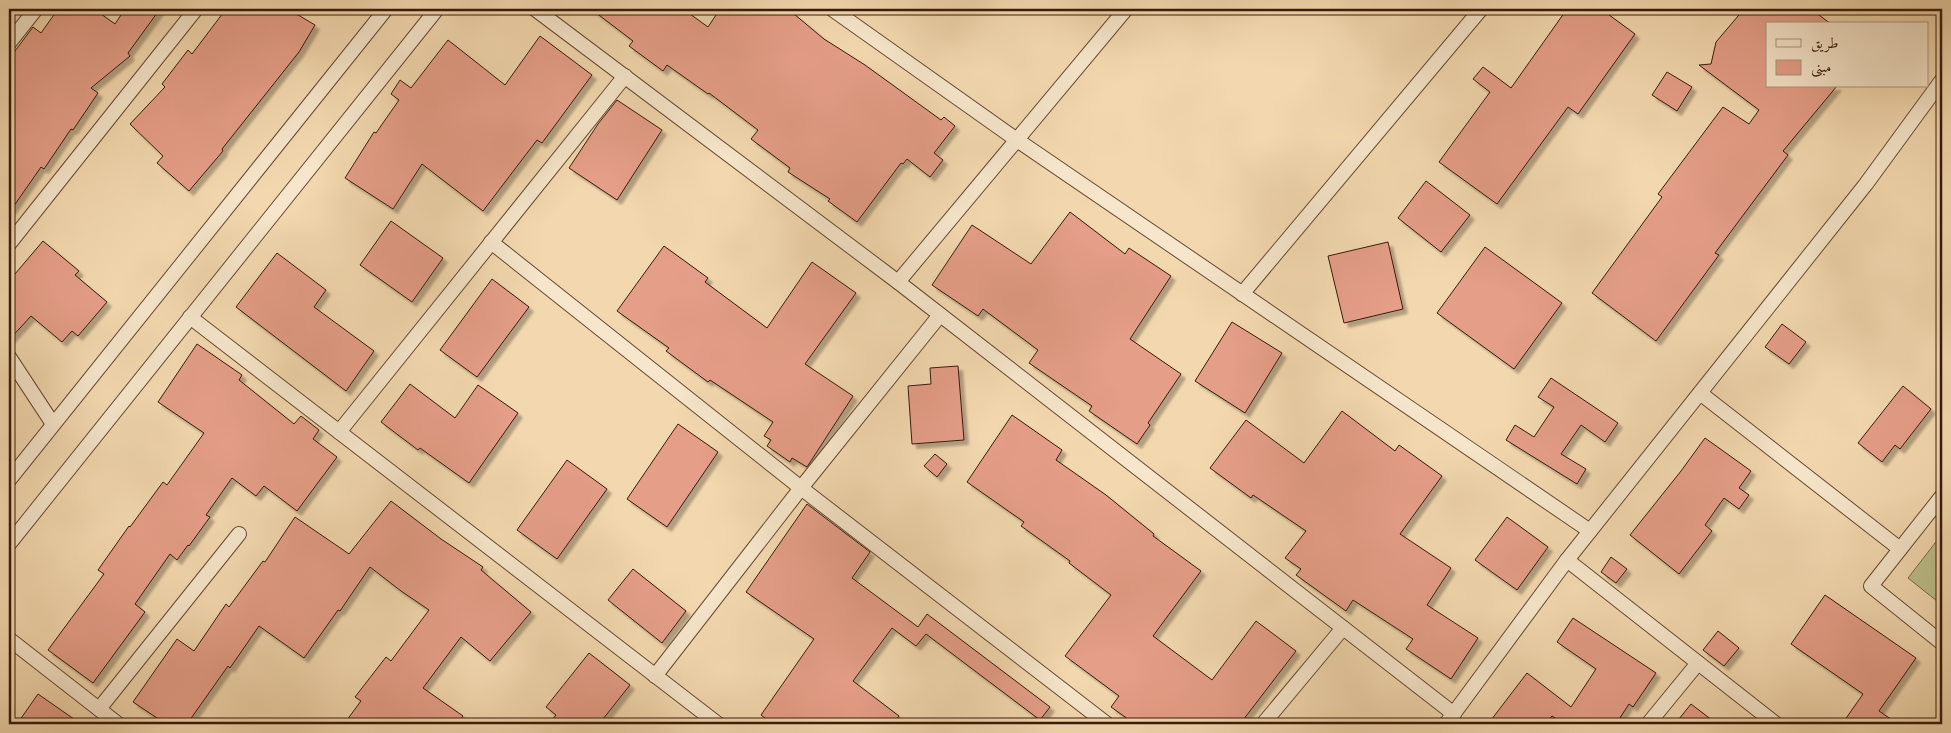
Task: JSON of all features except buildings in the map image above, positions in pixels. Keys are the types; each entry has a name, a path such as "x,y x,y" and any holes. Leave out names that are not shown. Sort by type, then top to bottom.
{"street":[{"path":"9,43 36,9"},
{"path":"9,244 196,9"},
{"path":"9,480 386,9"},
{"path":"9,544 437,9"},
{"path":"535,9 898,282 1343,628 1450,719 1567,560 1866,184 1942,80"},
{"path":"832,9 1017,140 1590,531"},
{"path":"898,282 1126,9"},
{"path":"1242,294 1481,9"},
{"path":"339,432 625,76"},
{"path":"491,242 800,488 1107,724"},
{"path":"655,676 800,488 940,315"},
{"path":"190,317 717,724"},
{"path":"9,357 53,424"},
{"path":"1700,393 1900,549"},
{"path":"1942,496 1871,586 1942,643"},
{"path":"99,709 239,534"},
{"path":"1567,560 1776,724"},
{"path":"1263,724 1343,628"},
{"path":"9,639 118,724"},
{"path":"1648,724 1698,663"}],"green space":[{"path":"1942,534 1942,605 1908,578"}]}
